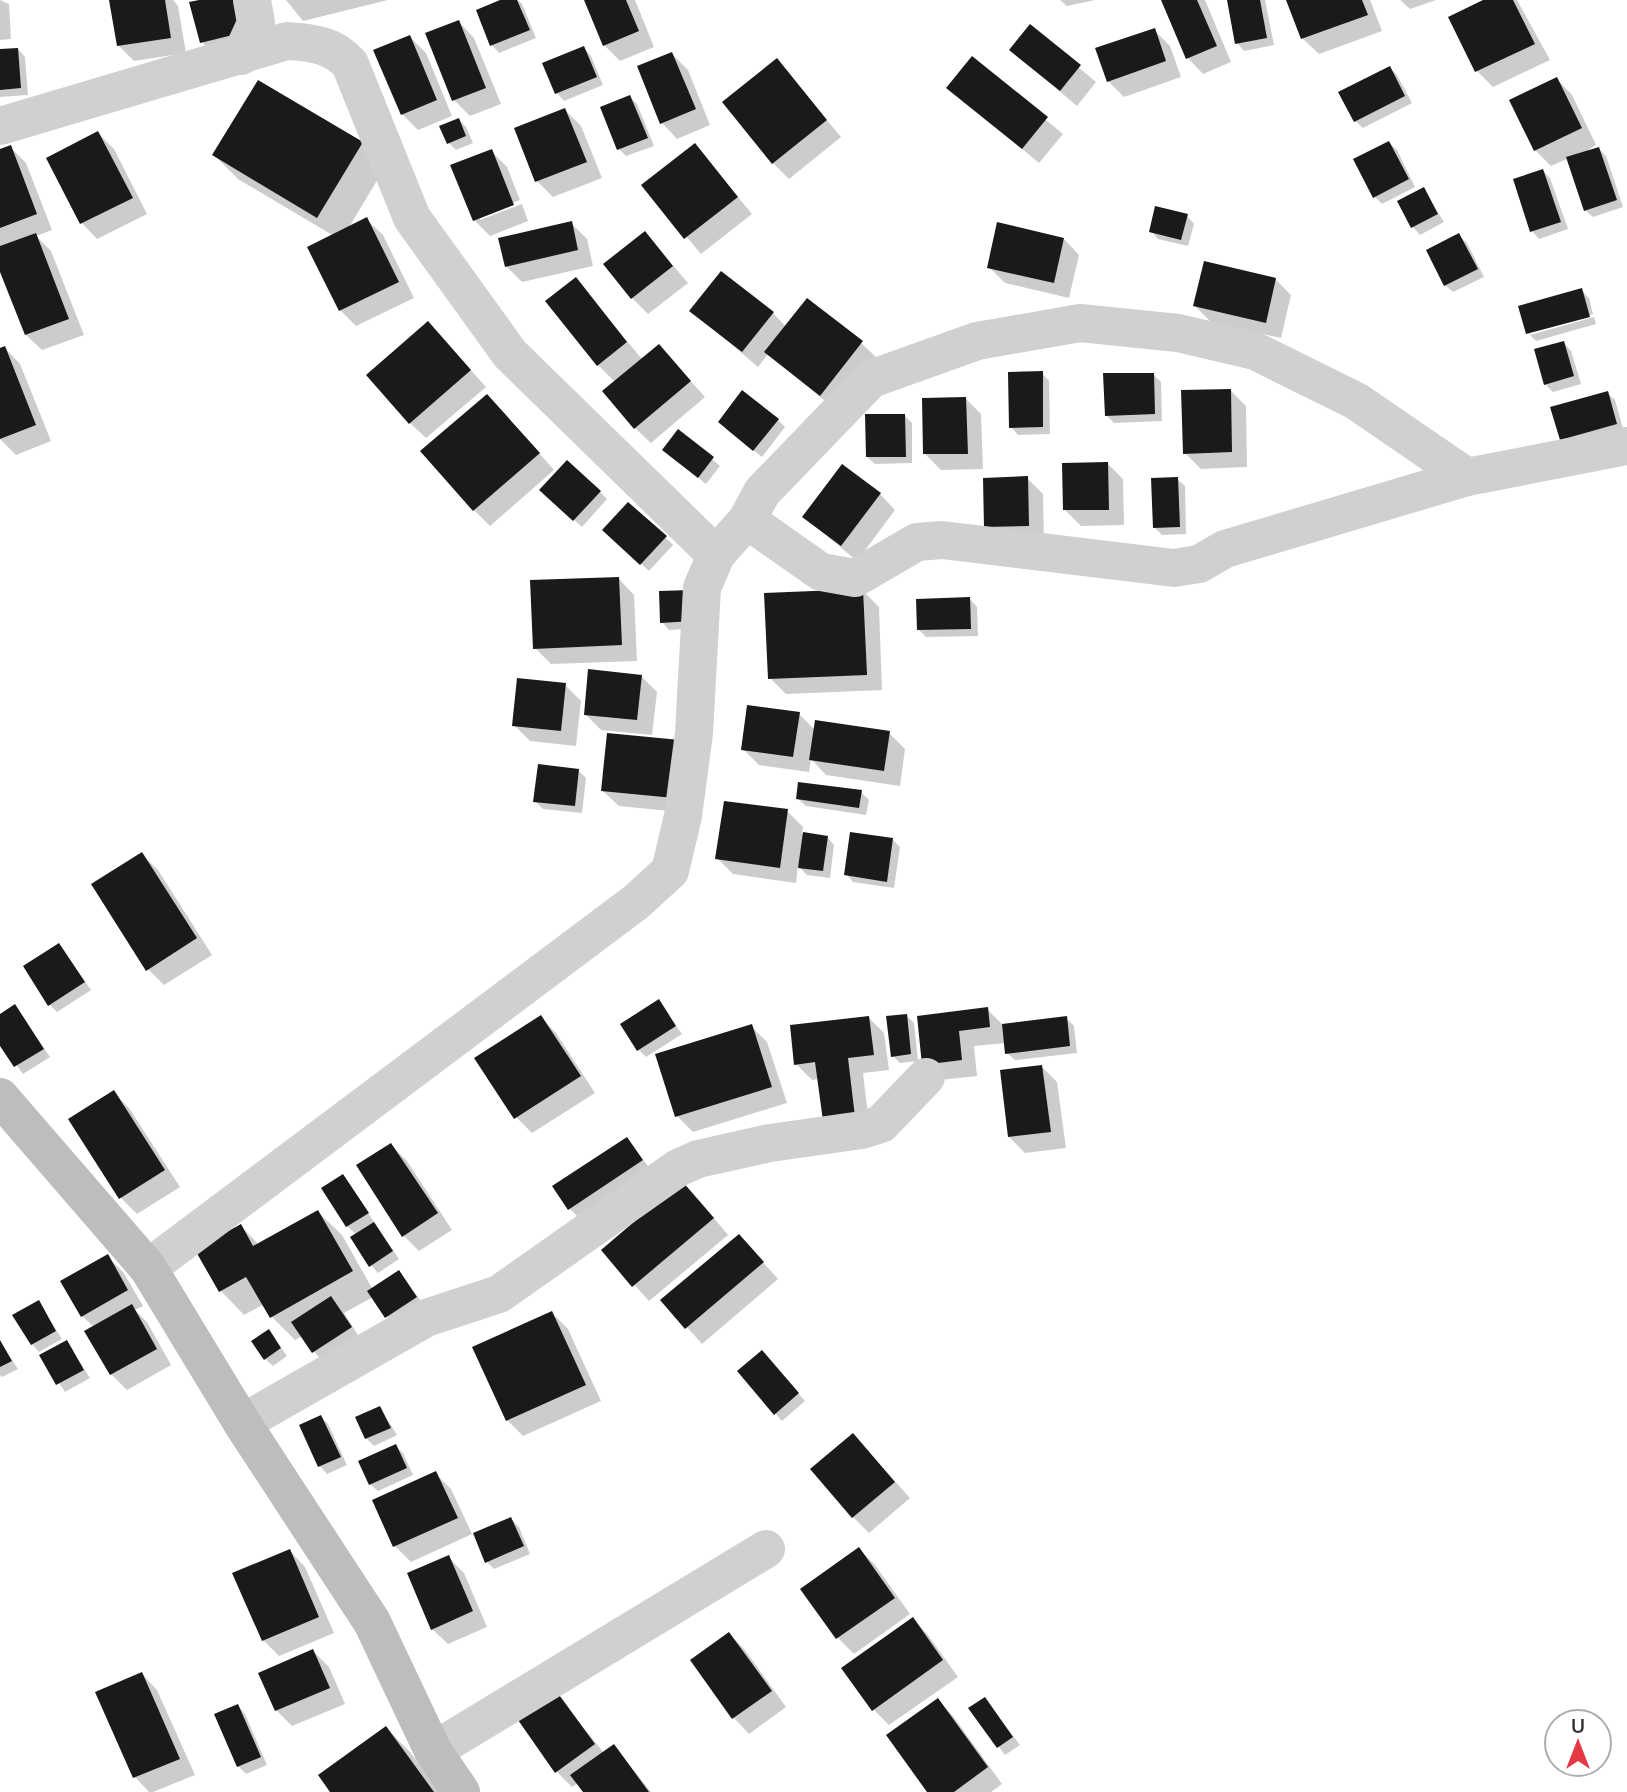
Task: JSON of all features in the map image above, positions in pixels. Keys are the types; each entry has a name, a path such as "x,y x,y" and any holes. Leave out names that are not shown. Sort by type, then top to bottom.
{"street":[{"path":"241,55 256,23 252,0"},
{"path":"0,126 287,41 317,43 338,50 350,64 412,218 510,354 716,555"},
{"path":"148,1268 625,910 670,871 683,816 694,733 702,589 716,555 747,520 762,492 871,379 977,341 1080,323 1178,333 1255,351 1356,401 1467,477"},
{"path":"747,520 821,572 855,578 916,542 942,540 1174,568 1199,564 1226,549 1467,477 1627,446"},
{"path":"242,1423 365,1356 426,1318 499,1293 678,1168 698,1159 770,1143 862,1130 881,1124 926,1077"},
{"path":"0,1097 148,1268 242,1423 372,1622 433,1751 461,1792"},
{"path":"433,1751 766,1549"}],"building":[{"path":"109,0 165,0 171,38 117,46"},
{"path":"233,0 241,33 200,43 189,2"},
{"path":"500,0 517,0 530,30 490,46 476,10"},
{"path":"584,0 626,0 639,31 603,46"},
{"path":"1161,0 1197,0 1217,46 1186,59"},
{"path":"1227,0 1260,0 1267,38 1235,44"},
{"path":"1286,0 1362,0 1368,15 1301,39"},
{"path":"1483,0 1513,0 1535,44 1475,72 1448,17"},
{"path":"459,20 486,88 452,101 425,33"},
{"path":"1030,24 1081,65 1060,91 1009,50"},
{"path":"1155,28 1166,61 1107,82 1095,48"},
{"path":"410,35 437,100 401,115 373,50"},
{"path":"584,46 597,77 555,94 542,63"},
{"path":"18,48 21,88 0,90 0,49"},
{"path":"672,52 696,109 660,124 637,66"},
{"path":"972,56 1048,117 1022,149 946,88"},
{"path":"777,58 827,120 772,164 722,102"},
{"path":"1390,66 1405,96 1354,122 1338,92"},
{"path":"1557,77 1582,128 1534,151 1509,100"},
{"path":"258,80 363,142 317,218 212,155"},
{"path":"630,95 648,138 617,150 600,107"},
{"path":"565,108 587,162 535,182 514,128"},
{"path":"459,118 466,136 447,144 439,126"},
{"path":"98,131 133,198 80,224 46,158"},
{"path":"1389,141 1409,179 1373,198 1353,159"},
{"path":"695,143 738,197 684,239 641,185"},
{"path":"11,145 37,214 0,228 0,149"},
{"path":"1599,147 1617,200 1584,211 1566,157"},
{"path":"492,149 514,205 473,221 450,165"},
{"path":"1543,169 1561,222 1530,232 1513,179"},
{"path":"1424,187 1438,214 1411,228 1397,201"},
{"path":"1155,206 1188,214 1181,240 1149,232"},
{"path":"367,217 399,282 339,311 307,247"},
{"path":"572,221 578,250 505,267 498,238"},
{"path":"997,222 1064,238 1054,283 987,268"},
{"path":"645,231 673,266 631,299 603,264"},
{"path":"36,233 69,319 25,335 0,272 0,246"},
{"path":"1459,233 1478,269 1444,286 1426,250"},
{"path":"1204,261 1276,278 1266,323 1193,306"},
{"path":"721,271 774,312 742,352 689,311"},
{"path":"576,277 627,342 597,366 545,301"},
{"path":"1582,288 1590,317 1526,334 1518,306"},
{"path":"807,298 863,341 820,396 764,352"},
{"path":"428,321 471,370 409,424 366,375"},
{"path":"1564,341 1574,376 1544,385 1534,349"},
{"path":"659,344 691,381 634,429 602,391"},
{"path":"5,346 36,425 0,439 0,348"},
{"path":"1043,371 1043,427 1009,428 1008,372"},
{"path":"1103,373 1154,373 1155,414 1105,416"},
{"path":"1231,389 1232,452 1183,454 1181,390"},
{"path":"742,390 779,419 753,451 718,422"},
{"path":"1608,391 1617,424 1560,440 1550,407"},
{"path":"487,394 540,453 473,511 420,451"},
{"path":"966,397 968,454 923,454 922,398"},
{"path":"865,414 905,414 906,457 866,457"},
{"path":"678,429 714,457 698,478 662,450"},
{"path":"567,460 601,491 573,521 539,490"},
{"path":"1108,462 1109,510 1063,510 1062,463"},
{"path":"842,464 881,493 841,546 802,517"},
{"path":"1028,476 1029,526 984,527 983,478"},
{"path":"1178,477 1180,527 1153,528 1151,478"},
{"path":"628,502 667,536 640,565 602,530"},
{"path":"619,577 622,645 533,649 530,580"},
{"path":"863,589 867,675 768,679 764,593"},
{"path":"691,590 693,621 660,623 659,591"},
{"path":"970,597 971,629 917,630 916,599"},
{"path":"588,669 642,675 637,720 584,715"},
{"path":"517,678 566,683 561,731 512,726"},
{"path":"747,705 800,712 793,757 741,750"},
{"path":"815,720 890,731 884,771 809,760"},
{"path":"607,733 680,740 674,798 601,791"},
{"path":"538,764 579,769 575,806 533,802"},
{"path":"798,782 862,790 859,808 796,799"},
{"path":"724,801 788,809 780,868 715,859"},
{"path":"803,832 828,836 823,871 798,868"},
{"path":"850,832 893,838 887,882 844,875"},
{"path":"142,852 197,938 146,971 91,884"},
{"path":"59,943 85,982 48,1006 23,966"},
{"path":"659,999 676,1026 637,1051 620,1024"},
{"path":"15,1004 44,1049 14,1067 0,1046 0,1014"},
{"path":"988,1007 990,1027 959,1031 962,1060 922,1065 917,1016"},
{"path":"907,1014 911,1054 891,1057 886,1016"},
{"path":"541,1015 581,1076 514,1119 474,1058"},
{"path":"869,1016 874,1055 848,1058 855,1117 823,1121 815,1062 794,1065 790,1025"},
{"path":"1067,1016 1070,1046 1005,1054 1002,1024"},
{"path":"752,1024 772,1087 675,1117 655,1054"},
{"path":"1042,1065 1051,1132 1008,1137 1000,1070"},
{"path":"114,1090 165,1170 119,1199 68,1119"},
{"path":"627,1137 643,1160 568,1210 552,1186"},
{"path":"391,1143 438,1213 402,1237 356,1165"},
{"path":"343,1174 369,1213 346,1227 321,1188"},
{"path":"682,1181 714,1218 632,1287 601,1250"},
{"path":"318,1210 353,1271 270,1318 246,1277 219,1292 195,1250 241,1224 253,1246"},
{"path":"374,1222 393,1251 369,1267 350,1237"},
{"path":"739,1234 764,1262 685,1329 660,1300"},
{"path":"108,1254 128,1290 81,1317 60,1281"},
{"path":"399,1270 417,1297 385,1318 367,1291"},
{"path":"331,1296 352,1327 312,1353 291,1322"},
{"path":"39,1300 56,1331 31,1345 12,1315"},
{"path":"132,1304 157,1349 110,1375 84,1331"},
{"path":"552,1311 586,1385 506,1421 472,1347"},
{"path":"269,1329 281,1348 264,1360 251,1341"},
{"path":"0,1340 12,1361 0,1367"},
{"path":"67,1340 84,1370 56,1385 39,1355"},
{"path":"762,1350 799,1393 774,1415 737,1371"},
{"path":"380,1406 391,1428 365,1439 355,1417"},
{"path":"321,1415 341,1457 318,1467 299,1425"},
{"path":"853,1433 895,1482 852,1518 810,1469"},
{"path":"396,1444 407,1468 369,1485 358,1461"},
{"path":"436,1471 458,1518 393,1547 372,1500"},
{"path":"511,1517 524,1546 485,1563 473,1533"},
{"path":"859,1547 895,1598 836,1639 800,1589"},
{"path":"290,1549 319,1617 262,1641 232,1573"},
{"path":"449,1555 473,1611 431,1630 407,1573"},
{"path":"913,1617 943,1660 872,1711 841,1668"},
{"path":"729,1632 772,1691 732,1719 690,1660"},
{"path":"313,1649 330,1688 275,1711 258,1673"},
{"path":"142,1672 180,1759 133,1778 95,1692"},
{"path":"557,1692 595,1744 555,1773 518,1720"},
{"path":"985,1697 1013,1737 997,1748 968,1708"},
{"path":"938,1698 988,1767 954,1792 927,1792 886,1735"},
{"path":"238,1704 261,1757 237,1767 214,1714"},
{"path":"386,1726 434,1792 330,1792 318,1775"},
{"path":"614,1744 649,1792 583,1792 570,1775"}]}
